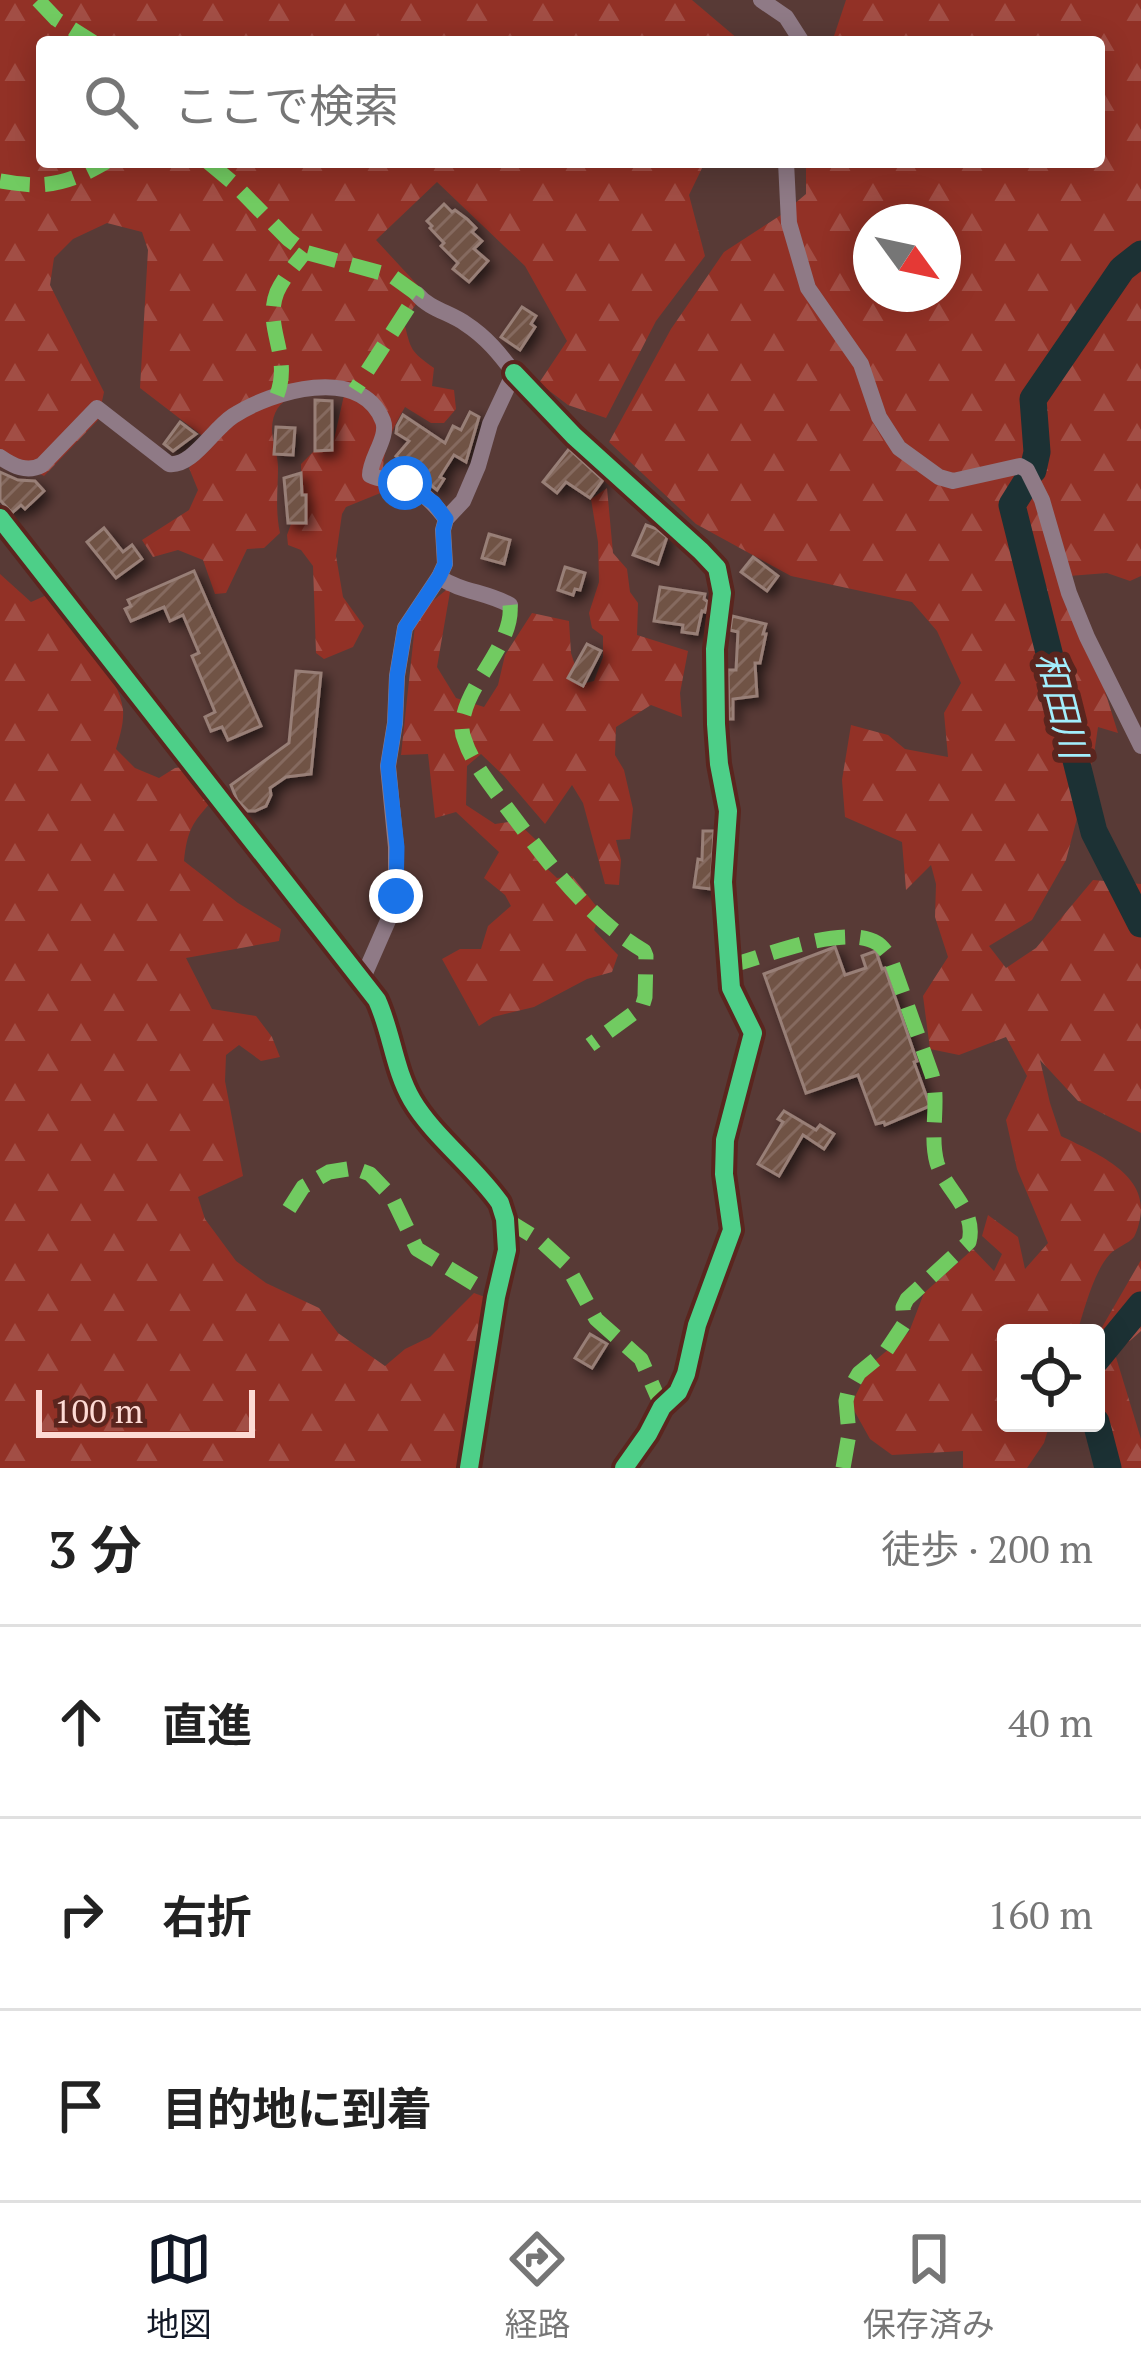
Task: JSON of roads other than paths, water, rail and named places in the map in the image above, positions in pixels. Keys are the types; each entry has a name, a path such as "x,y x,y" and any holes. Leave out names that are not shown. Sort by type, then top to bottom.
{"street":[{"path":"761,0 786,17 798,36"},
{"path":"786,168 789,223 808,288 861,364 879,417 899,448 939,477 952,481 1020,466 1027,470 1042,500 1087,637 1141,746"},
{"path":"417,294 424,303 484,338 574,436 701,551 721,580 715,649 719,764 728,812 723,882 731,988 753,1034 725,1140 724,1174 732,1230 678,1392 662,1407 624,1468"},
{"path":"362,980 396,896 397,847 388,766 405,628 445,564 446,519 463,501 514,373"},
{"path":"0,457 34,470 98,408 169,464 178,465 238,412 277,395 338,387 363,396 382,420 385,429 370,475 405,483 434,503 446,519"},
{"path":"0,518 377,1000 399,1074 415,1106 500,1203 507,1250 469,1468"},
{"path":"439,577 455,588 510,605"}],"waterway":[{"name":"和田川","path":"1033,470 1037,452 1033,399 1122,269 1141,254"},
{"name":"和田川","path":"1027,481 1012,505 1094,832 1141,924"},
{"name":"和田川","path":"1105,1349 1141,1305"},
{"name":"和田川","path":"1099,1432 1108,1468"}]}
